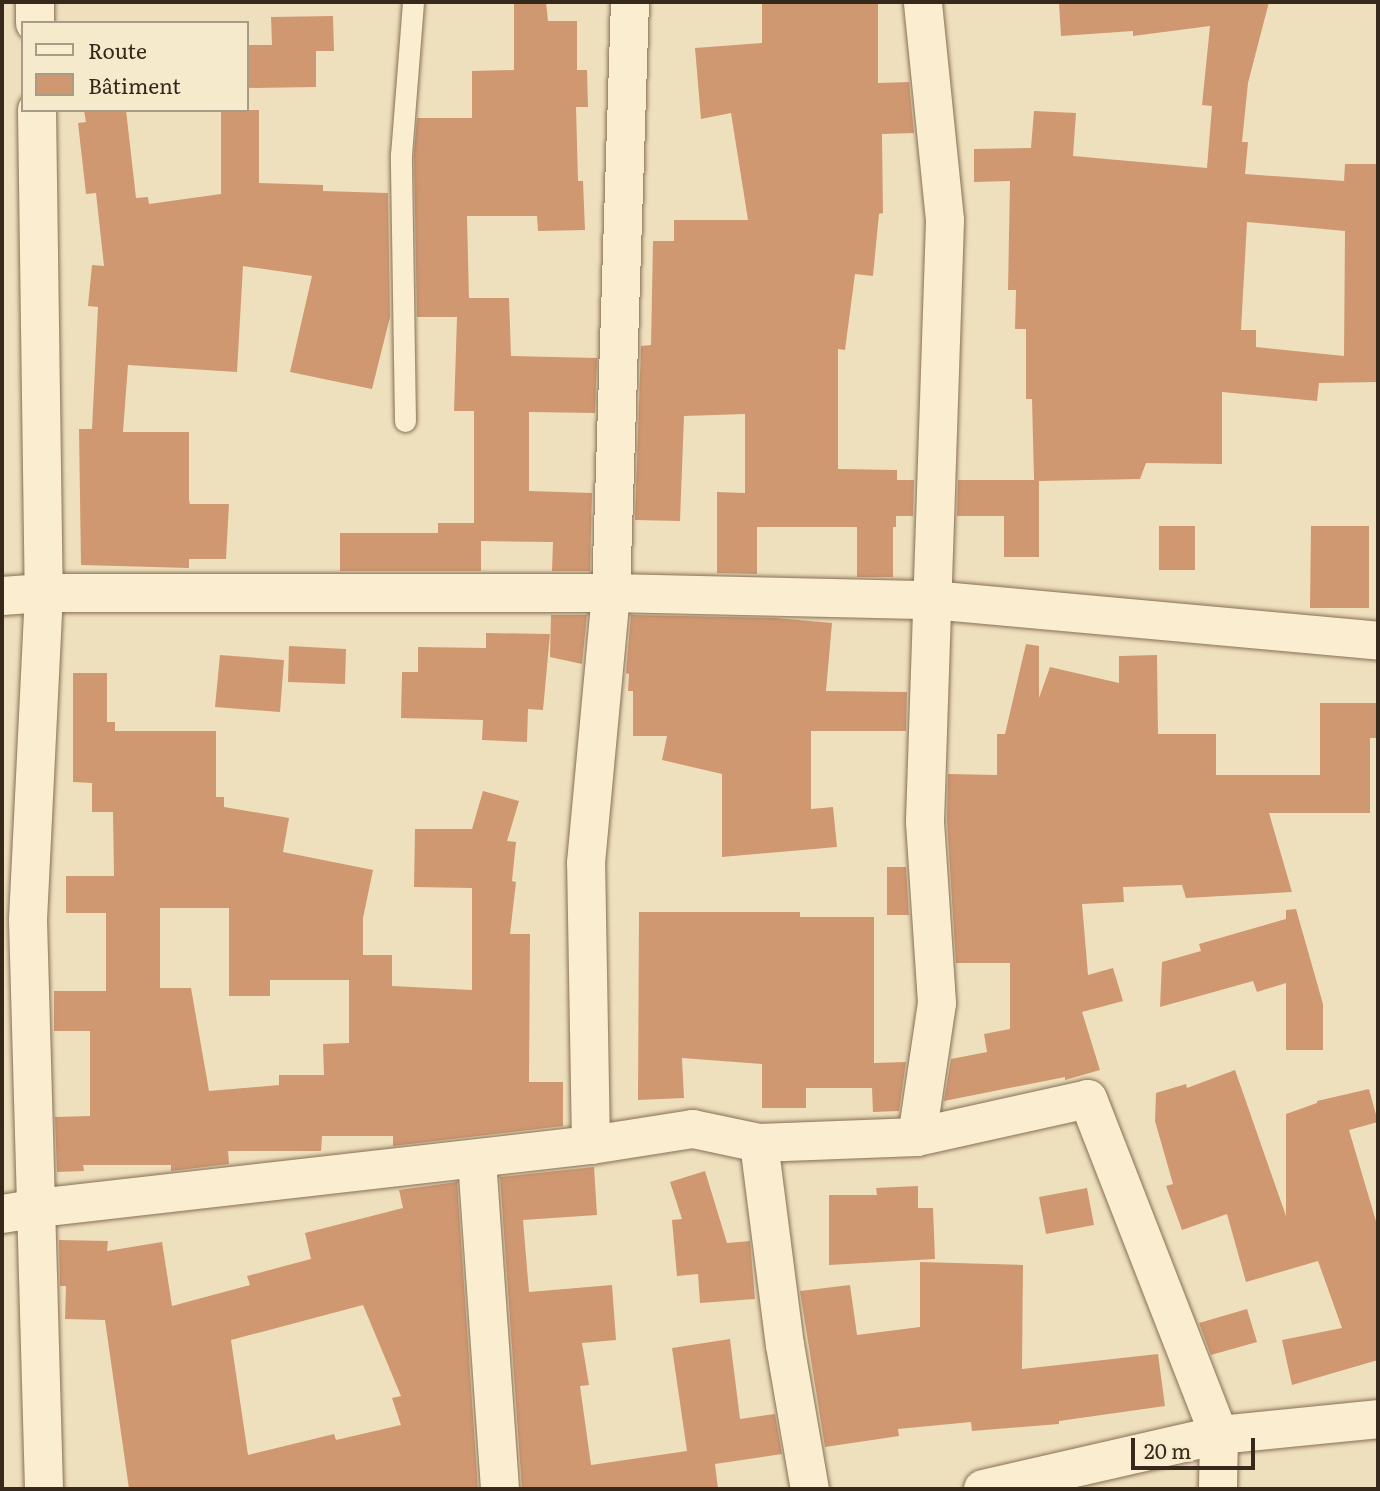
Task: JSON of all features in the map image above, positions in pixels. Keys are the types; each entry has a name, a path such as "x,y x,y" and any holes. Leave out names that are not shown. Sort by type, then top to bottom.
{"street":[{"path":"35,2 35,21"},
{"path":"591,1145 586,863 611,593 630,2"},
{"path":"917,1137 937,1003 925,821 945,220 923,2"},
{"path":"37,112 44,593 15,920 20,1211 44,1489"},
{"path":"2,596 44,593 611,593 932,600 1378,640"},
{"path":"20,1211 477,1160 693,1129 759,1143 917,1137 1088,1099 1219,1436 1218,1489"},
{"path":"759,1143 785,1345 810,1489"},
{"path":"477,1160 500,1489"},
{"path":"983,1489 1219,1436 1378,1419"}],"lane":[{"path":"405,421 401,155 412,2"}],"building":[{"path":"514,2 546,2 548,21 577,21 577,70 587,70 588,107 576,107 578,181 583,181 585,230 538,231 537,216 467,216 469,298 509,298 511,356 597,358 595,413 529,412 529,491 592,493 590,571 552,571 553,542 481,541 481,571 340,571 340,533 438,533 438,523 474,523 474,411 454,411 457,317 417,317 414,155 417,118 472,118 472,71 514,70"},
{"path":"762,2 878,2 878,83 909,82 914,133 882,134 883,213 879,214 873,276 855,274 845,350 838,349 838,469 897,470 897,480 914,480 913,516 896,516 896,527 893,527 893,577 857,577 857,527 757,527 757,574 717,573 717,492 745,493 745,414 684,416 680,521 635,520 641,346 651,345 653,241 674,241 674,220 748,220 731,113 701,119 695,48 762,43"},
{"path":"1269,2 1248,83 1242,142 1248,142 1245,174 1344,181 1345,164 1378,164 1378,382 1319,383 1317,401 1222,392 1222,464 1146,463 1140,479 1039,481 1039,557 1004,557 1004,516 957,516 958,480 1034,480 1032,399 1026,399 1026,329 1015,329 1016,290 1008,290 1010,181 974,182 974,149 1031,148 1034,111 1076,113 1073,156 1207,168 1212,106 1202,105 1210,26 1133,36 1133,31 1061,36 1059,3","holes":["1247,222 1345,231 1344,356 1256,347 1256,330 1241,330"]},
{"path":"333,16 334,51 316,51 316,87 248,88 248,45 272,45 271,17"},
{"path":"248,110 259,110 259,183 323,185 323,191 388,193 390,317 372,389 290,372 312,276 243,266 237,372 128,365 123,432 189,432 190,504 229,504 226,559 189,559 189,568 81,565 79,429 92,429 98,307 88,306 92,265 104,266 96,193 86,194 78,123 86,122 84,112 126,112 136,198 148,197 149,204 221,194 221,112"},
{"path":"1159,526 1195,526 1195,570 1159,570"},
{"path":"1311,526 1369,526 1369,608 1310,608"},
{"path":"551,615 587,615 582,664 550,657"},
{"path":"631,615 776,618 832,623 826,691 907,692 906,731 811,731 811,809 833,807 837,847 722,857 722,774 662,760 667,736 633,736 633,691 628,691 629,674 626,673"},
{"path":"486,633 550,634 543,710 528,709 527,742 482,740 483,720 401,718 402,672 418,672 418,647 486,648"},
{"path":"1026,644 1039,646 1039,698 1050,667 1119,683 1119,656 1157,655 1158,734 1216,734 1216,775 1320,775 1320,703 1378,703 1378,738 1370,738 1370,813 1269,813 1292,892 1186,898 1182,885 1123,887 1124,902 1082,904 1088,975 1113,968 1123,1001 1082,1012 1100,1070 1065,1080 1065,1077 944,1101 951,1059 987,1052 984,1034 1010,1029 1010,963 956,963 947,821 948,774 997,775 997,734 1005,734"},
{"path":"289,646 346,649 345,684 288,682"},
{"path":"220,655 284,660 280,712 215,707"},
{"path":"73,673 107,673 107,722 115,722 115,731 216,731 216,797 224,797 224,807 289,818 283,852 373,870 363,918 363,955 392,955 392,986 472,990 472,888 414,887 415,829 472,829 483,791 519,801 507,841 516,842 512,881 516,882 510,934 530,934 529,1082 563,1082 563,1126 393,1146 393,1136 322,1136 321,1151 228,1151 229,1164 171,1171 171,1165 83,1165 84,1171 57,1172 55,1117 90,1116 90,1031 54,1031 54,991 106,991 106,913 66,913 66,876 114,876 113,812 92,812 92,783 73,782","holes":["160,908 229,908 229,996 270,996 270,980 349,980 349,1043 323,1044 324,1075 279,1075 279,1085 209,1091 191,988 160,988"]},
{"path":"887,867 906,867 909,915 887,915"},
{"path":"1296,909 1323,1004 1323,1050 1286,1050 1286,983 1257,992 1253,981 1160,1007 1162,962 1201,951 1199,944 1286,919 1286,910"},
{"path":"639,912 800,912 800,917 874,917 874,1063 906,1062 899,1111 873,1112 872,1088 806,1088 806,1108 762,1108 762,1064 682,1058 684,1098 638,1100"},
{"path":"1235,1070 1286,1216 1286,1114 1317,1101 1369,1089 1378,1122 1349,1130 1378,1228 1378,1360 1292,1385 1282,1340 1342,1328 1318,1261 1246,1282 1227,1214 1182,1230 1166,1186 1173,1184 1155,1121 1156,1093 1186,1084 1187,1088"},
{"path":"594,1167 597,1215 523,1220 529,1292 612,1285 616,1340 582,1343 589,1385 580,1386 591,1465 687,1451 672,1348 730,1339 740,1419 775,1414 782,1454 715,1464 718,1489 522,1489 500,1177"},
{"path":"705,1171 727,1243 750,1241 755,1299 700,1303 698,1274 677,1276 672,1220 682,1219 670,1182"},
{"path":"457,1182 478,1489 129,1489 105,1320 65,1319 66,1286 60,1286 59,1240 108,1241 107,1251 162,1242 172,1306 250,1285 247,1276 311,1259 305,1233 403,1208 399,1190","holes":["363,1305 401,1396 392,1398 401,1425 336,1440 334,1434 248,1455 231,1340"]},
{"path":"918,1186 918,1208 933,1208 935,1259 829,1265 829,1195 877,1195 876,1188"},
{"path":"1087,1188 1094,1225 1046,1234 1039,1197"},
{"path":"920,1262 1023,1265 1022,1369 1158,1354 1165,1406 1059,1421 1059,1424 972,1431 971,1422 898,1429 899,1436 825,1447 800,1291 850,1285 857,1335 920,1327"},
{"path":"1247,1309 1257,1342 1211,1355 1199,1323"}]}
